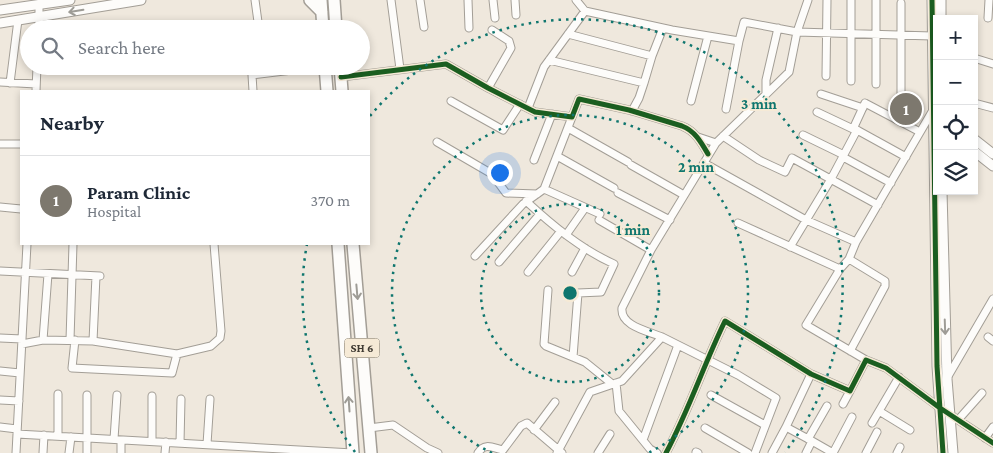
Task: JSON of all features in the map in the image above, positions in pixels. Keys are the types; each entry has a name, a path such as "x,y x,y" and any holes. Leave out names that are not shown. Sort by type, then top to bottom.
{"main road":[{"path":"310,0 321,6 322,20"},
{"path":"334,1 335,20"},
{"path":"326,75 327,90"},
{"path":"340,75 342,90"},
{"name":"SH 6","path":"338,245 353,453"},
{"name":"SH 6","path":"353,245 371,453"}],"street":[{"path":"0,10 35,3 70,0"},
{"path":"0,23 142,0"},
{"path":"255,0 258,20"},
{"path":"392,0 400,69"},
{"path":"420,0 424,27"},
{"path":"468,0 469,28"},
{"path":"493,0 495,18"},
{"path":"516,0 516,15"},
{"path":"576,0 585,11 663,28 739,41"},
{"path":"755,453 776,398 707,359 628,323 623,318 621,312 651,250 708,154 722,136 789,72 797,32 808,0"},
{"path":"826,76 827,0"},
{"path":"851,0 851,81"},
{"path":"876,0 876,84"},
{"path":"932,0 935,105"},
{"path":"941,0 941,15"},
{"path":"988,18 989,0"},
{"path":"35,3 40,20"},
{"path":"901,3 901,94"},
{"path":"528,108 544,67 585,11"},
{"path":"10,83 18,20"},
{"path":"726,109 744,22 797,32 932,36"},
{"path":"632,111 639,98 663,28"},
{"path":"766,93 766,80 778,28"},
{"path":"488,88 511,48 509,41 492,30"},
{"path":"568,34 652,56"},
{"path":"692,101 708,36"},
{"path":"978,59 993,64"},
{"path":"549,60 644,82"},
{"path":"370,70 446,64 535,112 572,117"},
{"path":"0,82 36,88 37,75"},
{"path":"253,90 252,76 259,75"},
{"path":"822,94 863,108"},
{"path":"639,98 642,114"},
{"path":"475,256 526,201 544,189 579,99 632,111 688,128 698,137 708,154"},
{"path":"451,102 504,130 520,104"},
{"path":"790,247 843,156 865,103 920,132"},
{"path":"978,104 993,108"},
{"path":"817,112 906,157"},
{"path":"534,160 552,114"},
{"path":"933,117 920,132 848,259 806,325 866,360 886,368 940,408 993,443"},
{"path":"568,128 684,195"},
{"path":"803,134 891,183"},
{"path":"722,136 759,160 785,172 792,158 878,205"},
{"path":"698,137 716,143"},
{"path":"437,142 492,174 506,194 537,194"},
{"path":"978,142 993,154"},
{"path":"0,144 20,144"},
{"path":"935,150 937,366 943,453"},
{"path":"978,154 993,166"},
{"path":"557,156 670,220"},
{"path":"704,163 806,220 856,242"},
{"path":"544,189 585,208 651,250"},
{"path":"942,195 946,378 953,453"},
{"path":"526,201 564,233 585,248 614,264 601,292 578,293 573,356"},
{"path":"0,207 20,209"},
{"path":"528,272 585,208"},
{"path":"499,262 540,214"},
{"path":"738,223 840,269"},
{"path":"16,453 27,245"},
{"path":"73,245 72,368 172,372 177,354"},
{"path":"0,338 22,341 93,341 177,354 210,346 220,338 221,331 214,245"},
{"path":"572,272 585,248"},
{"path":"848,259 885,281 886,286 850,351"},
{"path":"0,271 98,276 93,341"},
{"path":"43,340 48,274"},
{"path":"548,290 544,344 551,349 573,356 614,383 619,411 650,449 657,453"},
{"path":"946,378 993,299"},
{"path":"666,453 680,428 707,359 725,320 811,374 850,391"},
{"path":"478,453 486,446 500,450 506,448 524,423 527,423 560,452 590,392 622,380 662,337"},
{"path":"643,440 678,345"},
{"path":"843,404 866,360"},
{"path":"0,371 20,373"},
{"path":"772,453 811,374"},
{"path":"872,423 899,377"},
{"path":"958,420 982,393"},
{"path":"58,394 58,436"},
{"path":"87,395 87,453"},
{"path":"117,395 118,439 121,453"},
{"path":"152,396 152,441"},
{"path":"711,396 765,425"},
{"path":"180,443 181,399"},
{"path":"207,444 210,399"},
{"path":"0,400 19,401"},
{"path":"534,430 555,402"},
{"path":"806,453 810,440 827,406"},
{"path":"880,411 910,430"},
{"path":"786,427 833,453 852,417"},
{"path":"369,428 393,425 427,448 438,453"},
{"path":"0,427 44,436 207,444 230,449 353,453"},
{"path":"985,438 993,427"},
{"path":"705,428 748,453"},
{"path":"866,453 877,432"},
{"path":"598,453 610,434"},
{"path":"43,453 44,436"},
{"path":"69,453 71,437"},
{"path":"165,453 166,442"}],"building":[{"path":"903,102 914,108 907,119 897,114"}],"cycle path":[{"path":"932,0 937,366 943,453"},
{"path":"370,73 446,64 535,112 572,117 579,99 629,110 682,126 694,134 708,154"},
{"path":"341,77 357,75"},
{"path":"666,453 725,321 811,374 850,391 866,360 886,368 940,408 993,443"}],"place":[{"name":"Param Clinic","path":"906,109"}]}
